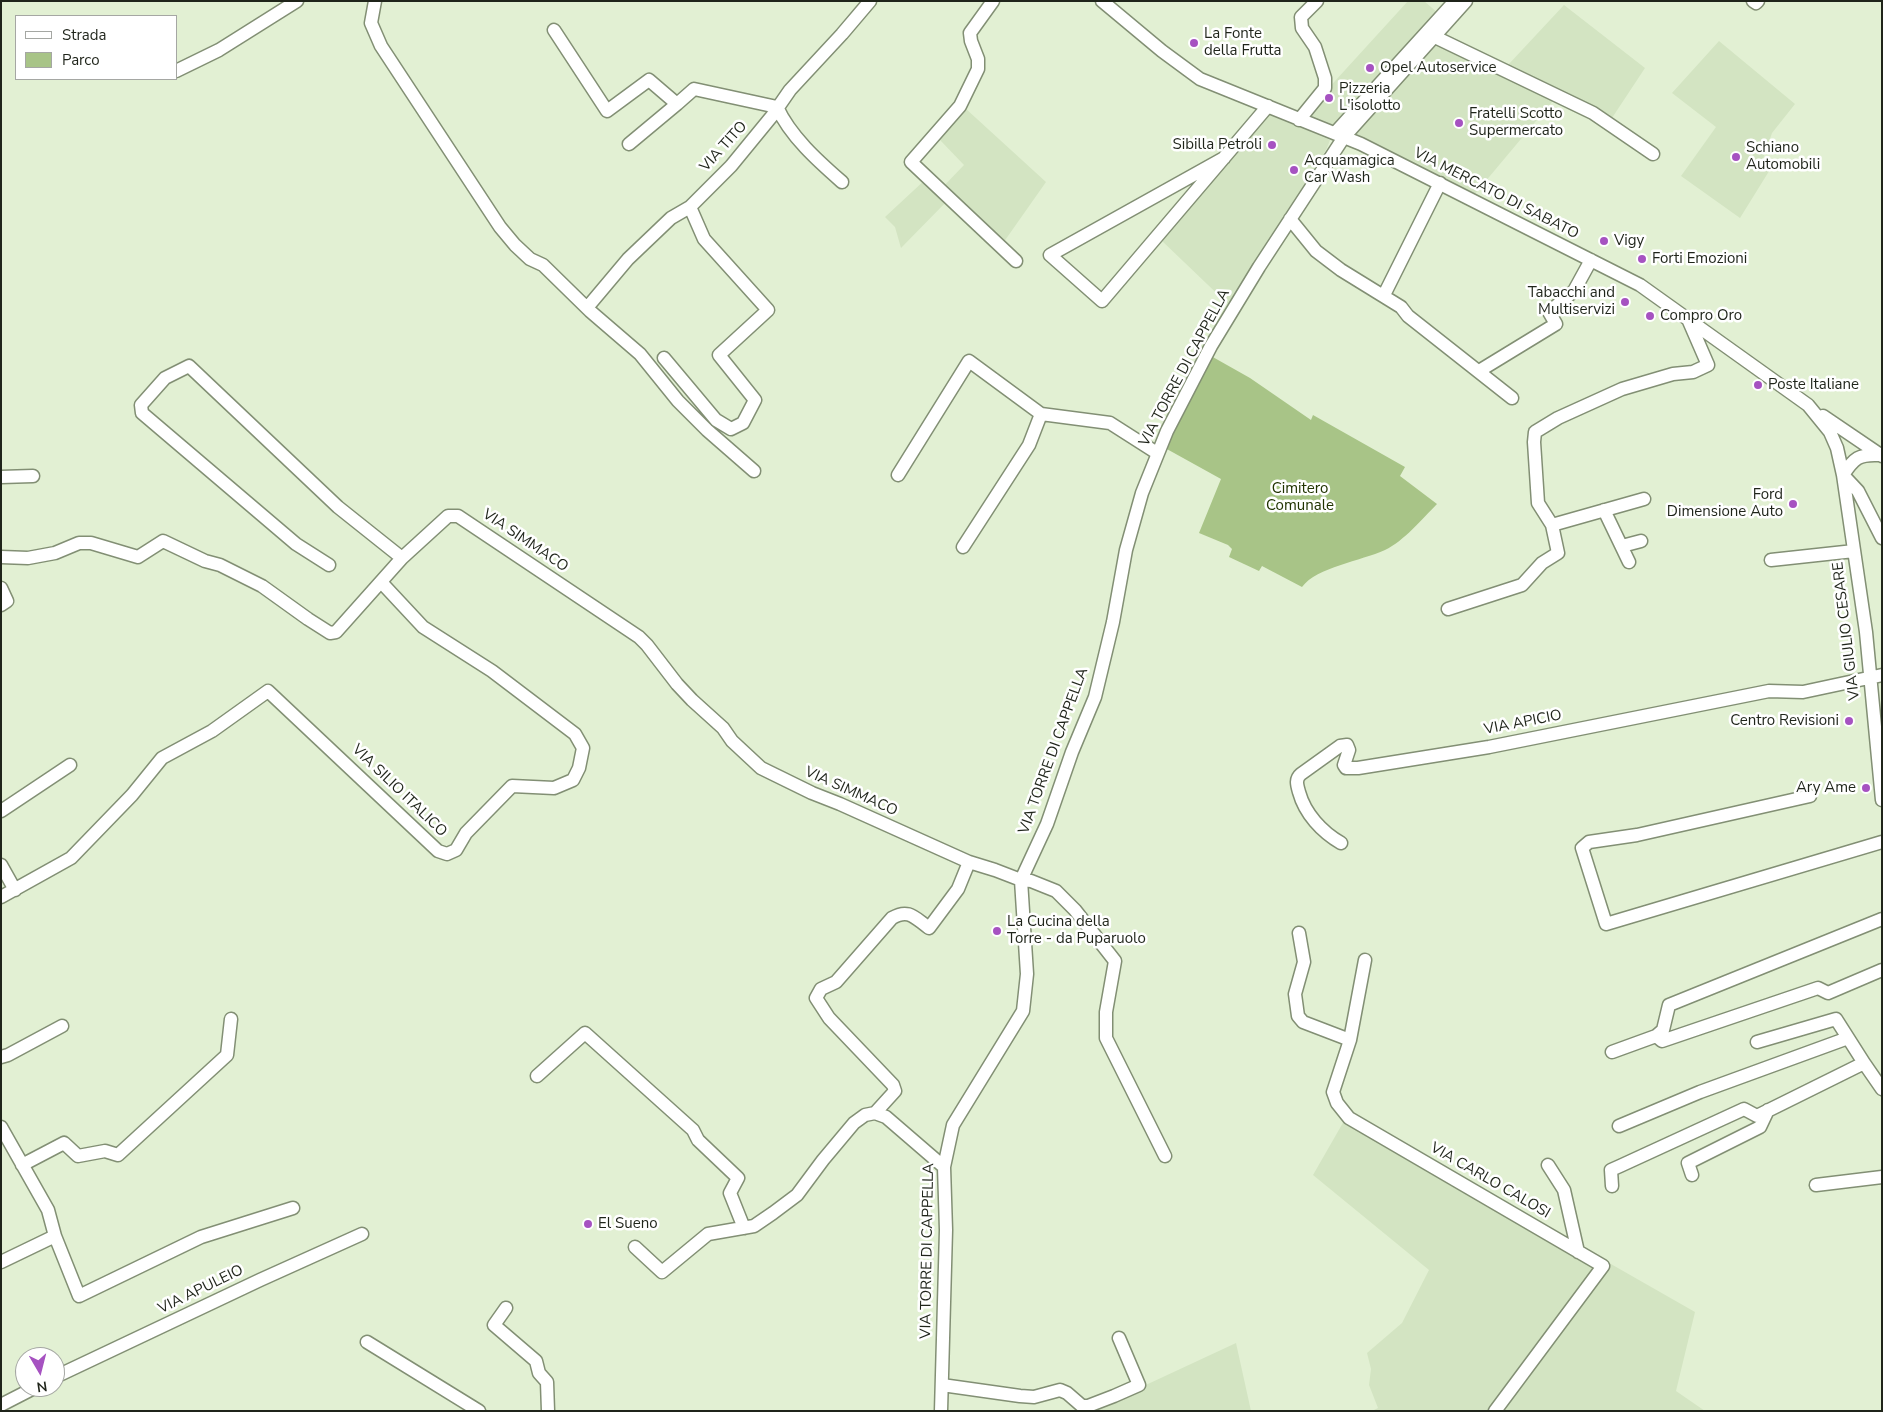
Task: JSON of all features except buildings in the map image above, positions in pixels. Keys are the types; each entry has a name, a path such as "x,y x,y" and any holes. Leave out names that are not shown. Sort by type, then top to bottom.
{"street":[{"path":"178,70 219,50 297,1"},
{"path":"375,1 371,23 381,46 500,228 530,259 543,265 590,311 640,354 678,401 707,430 754,471"},
{"name":"VIA TITO","path":"591,303 628,259 671,218 690,207 731,166 772,116 790,90 870,1"},
{"path":"992,1 970,32 971,41 978,59 978,68 960,106 911,162 1016,261"},
{"name":"VIA MERCATO DI SABATO","path":"1102,1 1162,51 1200,79 1339,135 1440,183 1640,285 1808,405 1830,432"},
{"path":"1299,120 1325,88 1325,78 1315,47 1302,28 1302,17 1317,1"},
{"path":"1339,135 1455,1"},
{"path":"1339,135 1435,37 1466,1"},
{"path":"1753,1 1756,3 1758,1"},
{"path":"554,30 607,111 649,80 677,104"},
{"path":"1435,37 1593,113 1653,154"},
{"path":"629,144 694,89 777,107 782,120 821,163 842,182"},
{"path":"1224,158 1050,255 1102,301 1224,158 1268,106"},
{"name":"VIA TORRE DI CAPPELLA","path":"941,1411 946,1230 944,1167 953,1125 1023,1011 1026,974 1021,880 1047,824 1072,752 1094,697 1113,622 1126,550 1142,493 1158,453 1211,346 1290,219 1339,135"},
{"path":"1384,295 1440,183"},
{"path":"664,358 716,420 731,429 743,423 755,400 719,355 768,310 704,238 690,207"},
{"path":"1290,219 1316,251 1341,270 1401,307 1408,316 1512,398"},
{"path":"1479,371 1556,324 1548,312 1574,291 1591,260"},
{"path":"1448,609 1522,585 1542,563 1558,552 1552,525 1538,504 1535,432 1558,418 1622,389 1673,374 1693,372 1708,366 1688,319"},
{"path":"898,475 968,361 1041,414 1110,423 1158,453"},
{"path":"329,565 296,544 142,413 141,405 164,378 189,366 338,507 402,558"},
{"path":"1808,405 1881,456"},
{"path":"962,547 1029,445 1041,414"},
{"name":"VIA GIULIO CESARE","path":"1830,432 1837,448 1843,475 1866,632 1876,676 1882,800"},
{"path":"1860,443 1842,442 1837,448 1881,456"},
{"path":"1881,456 1864,454 1851,462 1843,475 1858,490 1882,538"},
{"path":"1,477 33,476"},
{"path":"1552,525 1644,499"},
{"path":"1604,510 1630,562"},
{"name":"VIA SIMMACO","path":"1,557 37,556 55,553 79,543 91,543 138,558 163,541 205,561 220,565 262,586 330,633 336,632 402,558 448,516 458,516 638,638 647,646 676,684 723,728 732,741 761,768 812,793 969,862 1021,880 1031,880 1056,891 1075,910 1116,962 1106,1012 1106,1038 1165,1156"},
{"path":"1622,546 1641,541"},
{"path":"1771,560 1854,551"},
{"name":"VIA SILIO ITALICO","path":"1,897 71,858 132,795 162,758 212,731 268,691 438,851 447,854 456,850 466,833 512,786 554,788 573,780 579,768 583,748 575,734 492,671 423,627 380,582"},
{"path":"1,588 7,601 1,604"},
{"name":"VIA APICIO","path":"1341,843 1330,837 1310,816 1301,798 1297,783 1298,777 1301,774 1340,746 1346,745 1349,750 1344,765 1346,768 1358,768 1489,747 1769,690 1803,692 1876,676"},
{"path":"1,811 70,765"},
{"path":"1810,796 1637,835 1589,842 1582,848 1606,924 1882,842"},
{"path":"875,1113 895,1091 893,1085 829,1018 816,998 821,989 836,982 892,918 900,913 909,914 929,928 958,889 969,862"},
{"path":"1,864 15,890"},
{"path":"1612,1052 1656,1036 1663,1030 1669,1005 1882,919"},
{"path":"1298,933 1304,962 1295,994 1298,1016 1304,1022 1350,1040"},
{"name":"VIA CARLO CALOSI","path":"1365,960 1350,1040 1333,1092 1336,1103 1349,1118 1603,1266 1495,1411"},
{"path":"1656,1036 1662,1041 1818,988 1828,993 1882,970"},
{"path":"22,1165 64,1143 78,1156 105,1151 118,1155 227,1055 231,1019"},
{"path":"1757,1042 1836,1020 1882,1089"},
{"path":"1,1057 62,1026"},
{"path":"537,1076 585,1033 693,1130 698,1140 738,1178 730,1193 744,1228"},
{"path":"1619,1126 1700,1092 1848,1038"},
{"path":"1612,1186 1611,1170 1744,1109 1757,1116 1864,1063"},
{"path":"1692,1175 1688,1163 1760,1128 1768,1110"},
{"path":"635,1247 662,1272 708,1234 754,1226 797,1195 854,1123 865,1115 875,1113 886,1117 944,1167"},
{"path":"1,1128 48,1210 55,1236 79,1296 201,1237 293,1208"},
{"path":"1548,1165 1564,1190 1578,1252"},
{"path":"1816,1185 1882,1177"},
{"name":"VIA APULEIO","path":"65,1372 362,1234"},
{"path":"1,1262 55,1236"},
{"path":"506,1308 494,1325 536,1361 539,1373 547,1382 548,1411"},
{"path":"942,1385 1020,1396 1040,1396 1060,1390 1067,1393 1082,1406 1088,1406 1139,1385 1119,1338"},
{"path":"368,1342 479,1411"},
{"path":"1,1405 17,1397"}],"shaded area":[{"path":"1408,1 1424,1 1446,20 1444,35 1508,65 1564,5 1645,68 1608,124 1557,96 1474,195 1304,115"},
{"path":"1719,41 1795,104 1772,133 1763,159 1771,168 1740,218 1681,176 1716,127 1672,93"},
{"path":"965,108 1046,182 1001,246 949,199 901,248 895,227 885,217 927,178 939,191 964,165 940,140"},
{"path":"1267,114 1330,140 1327,148 1230,306 1161,240"},
{"path":"1348,1114 1695,1312 1676,1391 1705,1411 1372,1411 1378,1408 1369,1385 1371,1369 1367,1353 1402,1323 1429,1270 1313,1175"},
{"path":"1236,1343 1251,1411 1075,1411 1120,1397"}],"green space":[{"name":"Cimitero Comunale","path":"1211,356 1250,378 1311,420 1313,415 1405,467 1400,476 1437,504 1392,546 1318,574 1302,587 1262,566 1259,571 1229,557 1232,549 1228,545 1199,533 1221,479 1165,448"}],"place":[{"name":"La Fonte della Frutta","path":"1194,43"},
{"name":"Opel Autoservice","path":"1370,68"},
{"name":"Pizzeria L'isolotto","path":"1329,98"},
{"name":"Fratelli Scotto Supermercato","path":"1459,123"},
{"name":"Sibilla Petroli","path":"1272,145"},
{"name":"Schiano Automobili","path":"1736,157"},
{"name":"Acquamagica Car Wash","path":"1294,170"},
{"name":"Vigy","path":"1604,241"},
{"name":"Forti Emozioni","path":"1642,259"},
{"name":"Tabacchi and Multiservizi","path":"1625,302"},
{"name":"Compro Oro","path":"1650,316"},
{"name":"Poste Italiane","path":"1758,385"},
{"name":"Ford Dimensione Auto","path":"1793,504"},
{"name":"Centro Revisioni","path":"1849,721"},
{"name":"Ary Ame","path":"1866,788"},
{"name":"La Cucina della Torre - da Puparuolo","path":"997,931"},
{"name":"El Sueno","path":"588,1224"}]}
